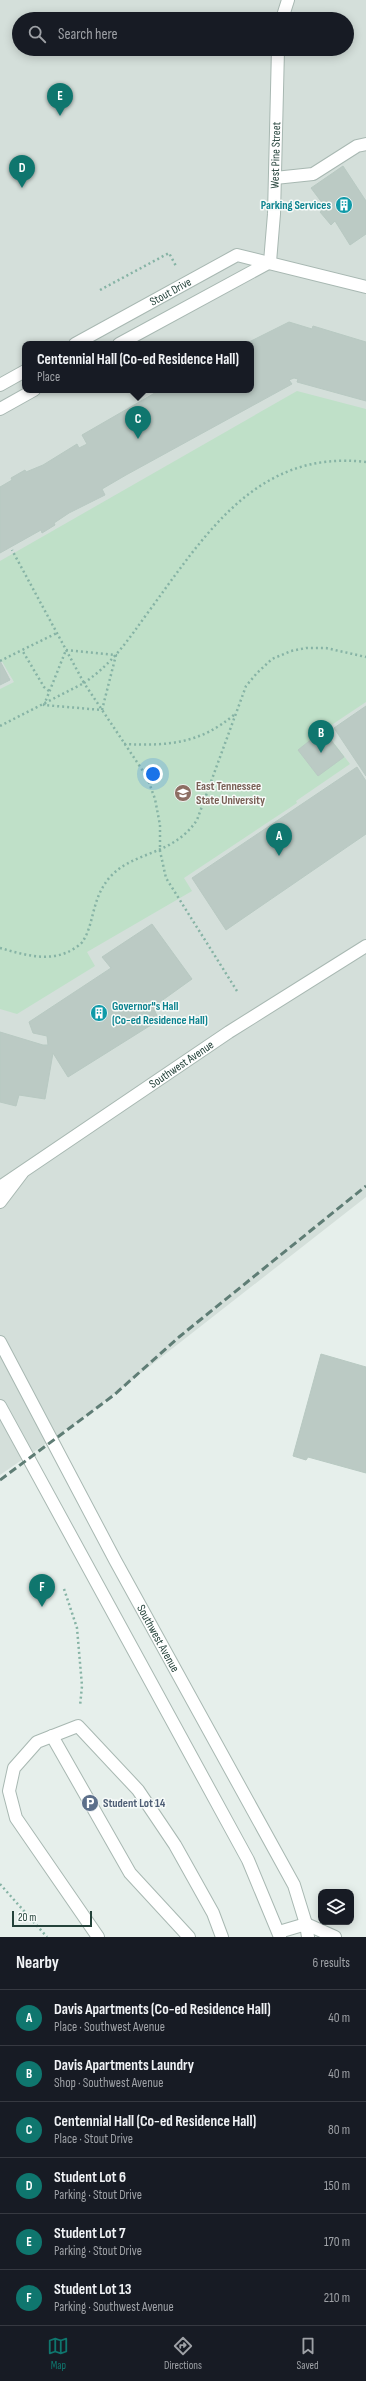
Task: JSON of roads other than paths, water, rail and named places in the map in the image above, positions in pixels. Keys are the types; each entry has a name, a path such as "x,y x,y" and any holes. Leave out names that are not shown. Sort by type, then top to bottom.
{"street":[{"path":"284,12 288,0"},
{"name":"West Pine Street","path":"270,262 275,178 278,56"},
{"path":"275,178 312,174 357,146 366,144"},
{"name":"Stout Drive","path":"84,341 237,255 366,287"},
{"name":"Stout Drive","path":"125,341 270,262"},
{"path":"0,385 22,373"},
{"path":"0,409 29,393"},
{"name":"Southwest Avenue","path":"0,1187 223,1036 366,946"},
{"path":"0,1202 22,1173"},
{"name":"Southwest Avenue","path":"0,1342 114,1560 294,1885 306,1924 308,1937"},
{"path":"0,1406 248,1860 279,1935 306,1924 334,1937"},
{"path":"98,1937 16,1818 9,1791 14,1768 37,1742 78,1726 138,1790 175,1845 213,1913 222,1937"},
{"path":"52,1736 130,1873 188,1937"}],"railway":[{"path":"0,1480 114,1395 179,1337 366,1186"}],"place":[{"name":"Student Lot 7","path":"60,116"},
{"name":"Student Lot 6","path":"22,188"},
{"name":"Parking Services","path":"344,205"},
{"name":"Centennial Hall (Co-ed Residence Hall)","path":"138,439"},
{"name":"Davis Apartments Laundry","path":"321,753"},
{"name":"East Tennessee State University","path":"183,793"},
{"name":"Davis Apartments (Co-ed Residence Hall)","path":"279,856"},
{"name":"Governor\"s Hall (Co-ed Residence Hall)","path":"99,1013"},
{"name":"Student Lot 13","path":"42,1607"},
{"name":"Student Lot 14","path":"90,1803"}]}
